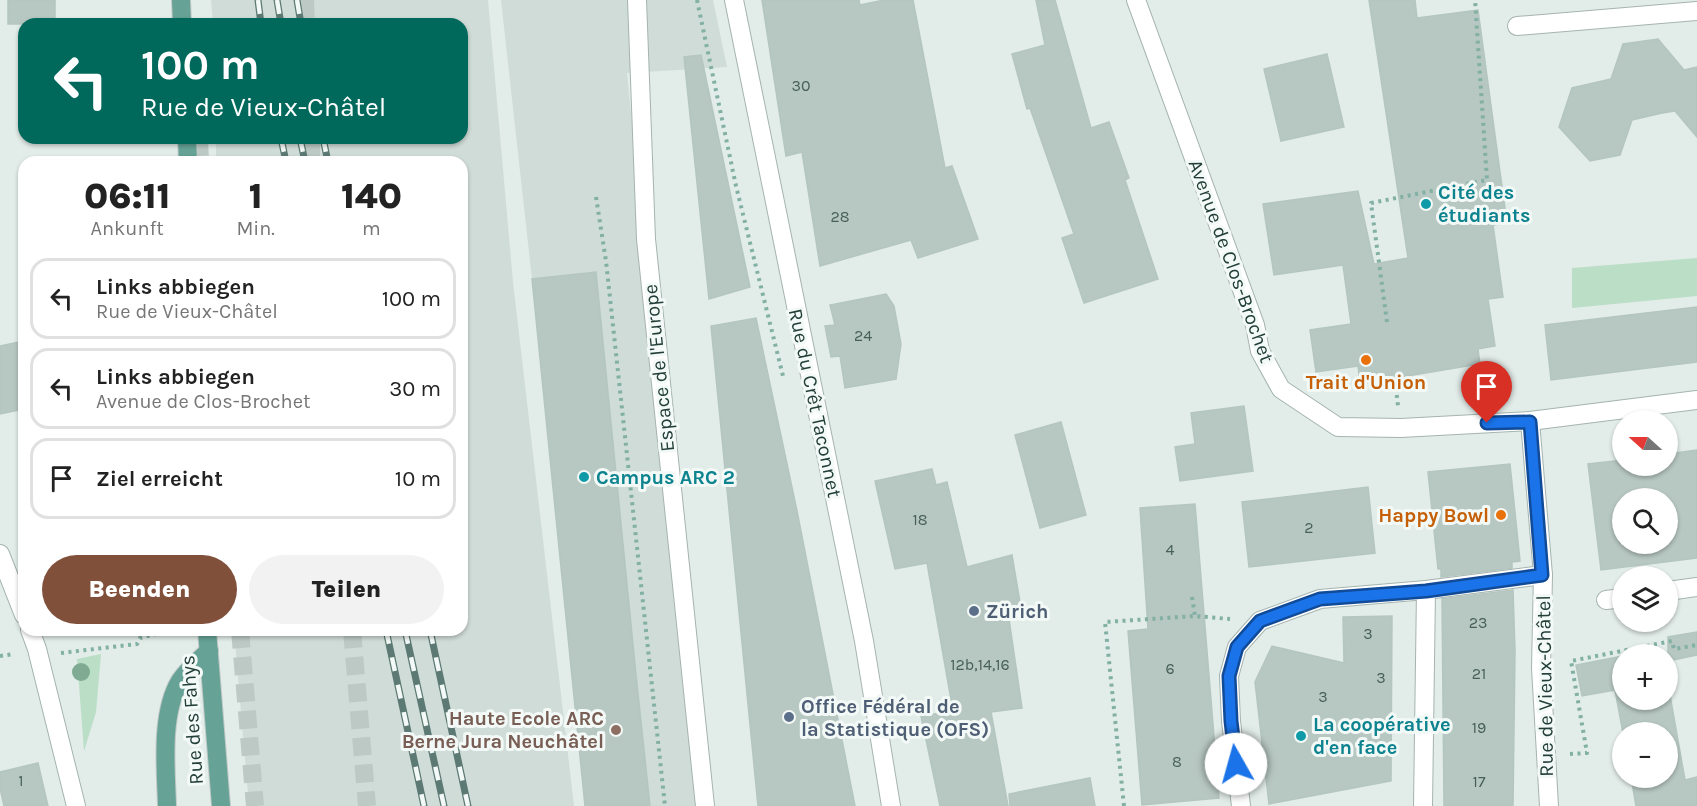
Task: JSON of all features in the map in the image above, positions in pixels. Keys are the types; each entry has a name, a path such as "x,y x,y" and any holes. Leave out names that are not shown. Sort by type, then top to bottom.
{"main road":[{"path":"181,0 182,18"},
{"name":"Rue des Fahys","path":"208,636 221,806"},
{"path":"167,806 166,746 170,707 180,680 209,651"}],"street":[{"name":"Espace de l'Europe","path":"637,0 646,239 705,806"},
{"name":"Rue du Crêt Taconnet","path":"734,0 864,640 891,806"},
{"name":"Avenue de Clos-Brochet","path":"1136,0 1255,325 1260,351 1281,389 1338,428 1401,428 1530,422 1697,400"},
{"path":"1517,26 1697,11"},
{"name":"Rue de Vieux-Châtel","path":"1530,422 1542,575 1541,668 1549,806"},
{"path":"0,554 18,600"},
{"path":"1241,806 1231,721 1229,676 1237,647 1260,621 1320,599 1426,591 1542,575"},
{"path":"1678,590 1697,587"},
{"path":"1423,806 1426,591"},
{"path":"32,636 76,806"}],"path":[{"path":"697,0 736,186 783,380"},
{"path":"1387,322 1371,203 1487,180 1475,0"},
{"path":"596,197 606,261 665,806"},
{"path":"1192,597 1195,616"},
{"path":"1124,806 1105,622 1195,616 1260,621"},
{"path":"53,653 137,644 140,638 148,636"},
{"path":"1567,754 1587,753 1571,661 1672,640 1674,650 1697,645"}],"shaded area":[{"path":"211,0 488,0 513,282 574,806 249,806 235,636 468,636 468,156 216,156 216,144 468,144 468,18 212,18"},
{"path":"501,0 713,0 727,67 627,73 700,806 586,806"}],"green space":[{"path":"1697,258 1697,296 1572,308 1572,268"},
{"path":"101,654 96,712 84,751 77,659"}],"building":[{"path":"8,0 55,0 55,18 18,18 18,24 8,24"},
{"path":"762,0 859,0 860,5 884,0 913,0 945,168 952,166 978,239 918,258 911,240 820,266 802,152 786,156"},
{"path":"1036,0 1055,0 1091,128 1109,122 1129,178 1125,180 1158,279 1084,303 1062,238 1074,234 1030,108 1027,109 1012,54 1045,45"},
{"name":"Cité des étudiants","path":"1369,0 1415,0 1417,18 1478,10 1507,223 1493,225 1503,297 1488,299 1495,346 1478,349 1480,364 1360,384 1358,366 1316,372 1310,330 1351,324 1343,265 1274,275 1263,204 1358,191 1374,264 1408,258"},
{"path":"1658,39 1684,70 1697,67 1697,137 1675,111 1662,113 1632,120 1620,155 1590,161 1559,127 1572,88 1611,79 1623,44"},
{"path":"1327,54 1344,127 1281,141 1264,69"},
{"path":"701,55 750,287 709,299 684,57"},
{"name":"Campus ARC 2","path":"596,272 650,806 585,806 532,279"},
{"path":"886,294 894,306 901,344 896,379 845,388 840,356 831,357 825,326 835,325 830,305"},
{"path":"1697,307 1697,362 1551,380 1545,325"},
{"path":"756,318 797,511 855,806 758,806 711,326"},
{"path":"18,342 18,410 0,414 0,346"},
{"path":"1244,406 1253,471 1180,481 1175,447 1195,444 1191,413"},
{"path":"1061,422 1086,515 1040,528 1015,435"},
{"path":"1697,450 1697,558 1633,566 1612,566 1612,569 1601,570 1588,464 1612,461 1612,476 1678,476 1678,453"},
{"path":"1510,464 1520,561 1512,562 1512,568 1441,577 1441,569 1438,569 1428,472"},
{"path":"932,469 936,485 947,482 967,567 1012,555 1022,614 1009,619 1022,708 991,712 1008,806 940,806 921,716 953,711 927,563 895,569 875,481"},
{"path":"1368,487 1375,553 1249,567 1242,502"},
{"path":"1195,504 1219,798 1142,805 1128,631 1148,629 1140,508"},
{"path":"1513,590 1515,651 1513,806 1444,806 1442,599"},
{"path":"1392,616 1391,781 1269,804 1255,682 1272,646 1344,663 1343,617"},
{"path":"1697,632 1697,655 1678,659 1678,644 1668,644 1668,637"},
{"path":"1612,658 1612,691 1582,696 1576,665"},
{"path":"1619,710 1673,710 1675,722 1621,722"},
{"path":"1678,740 1685,780 1697,777 1697,806 1636,806 1633,788 1678,788"},
{"path":"38,763 48,806 4,806 0,788 0,772"},
{"path":"1090,778 1095,806 1010,806 1009,794"}],"tunnel":[{"path":"305,0 306,18"},
{"path":"199,144 200,156"},
{"path":"311,144 311,156"},
{"path":"241,636 255,806"},
{"path":"353,636 367,806"}],"railway":[{"path":"258,0 260,18"},
{"path":"277,0 280,18"},
{"path":"297,0 300,18"},
{"path":"282,144 285,156"},
{"path":"301,144 304,156"},
{"path":"324,144 327,156"},
{"path":"387,636 424,806"},
{"path":"406,636 444,806"},
{"path":"431,636 468,806"}],"place":[{"name":"Cité des étudiants","path":"1426,204"},
{"name":"Trait d'Union","path":"1366,360"},
{"name":"Campus ARC 2","path":"584,477"},
{"name":"Happy Bowl","path":"1501,515"},
{"name":"Zürich","path":"974,611"},
{"name":"Office Fédéral de la Statistique (OFS)","path":"789,717"},
{"name":"Haute Ecole ARC Berne Jura Neuchâtel","path":"616,730"},
{"name":"La coopérative d'en face","path":"1301,736"}],"route":[{"path":"1236,764 1229,676 1237,647 1260,621 1320,599 1426,591 1542,575 1530,422 1487,423"}]}
